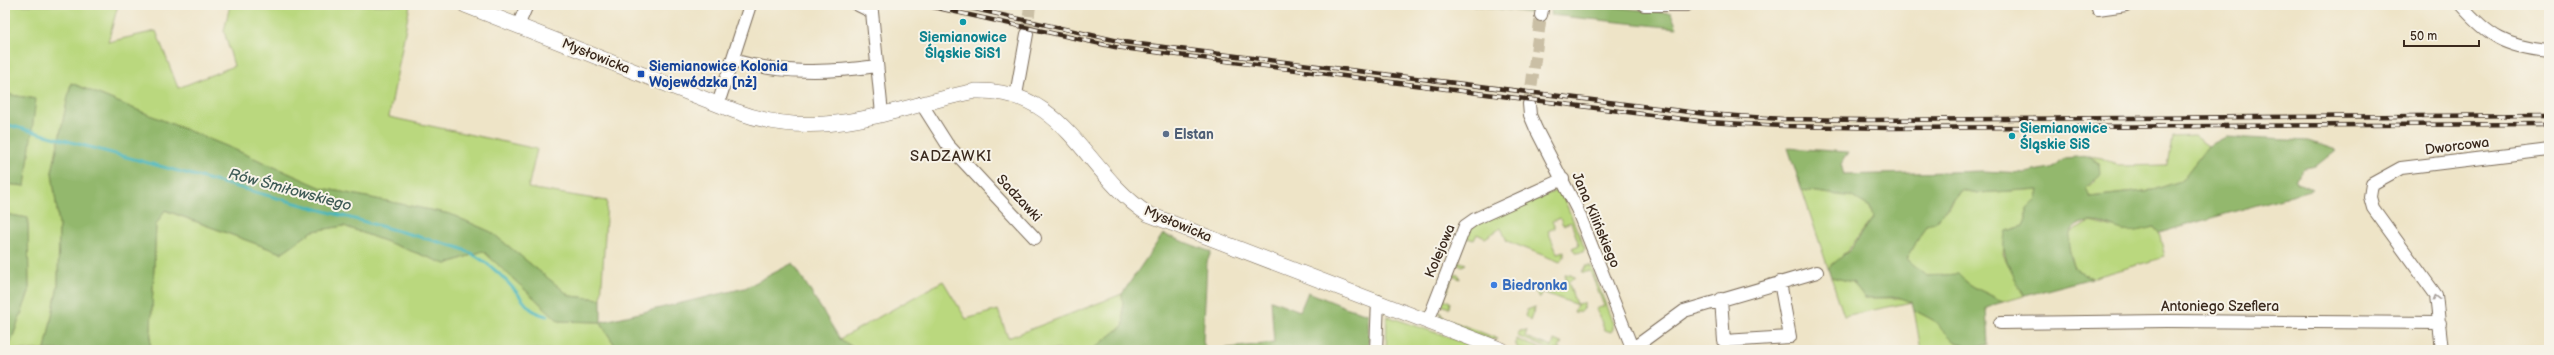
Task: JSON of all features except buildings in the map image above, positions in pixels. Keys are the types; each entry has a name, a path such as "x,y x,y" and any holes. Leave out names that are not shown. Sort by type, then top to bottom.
{"street":[{"name":"Mysłowicka","path":"465,5 761,120 798,126 846,122 975,91 990,90 1016,94 1031,101 1055,119 1128,198 1148,214 1378,301 1502,350"},
{"path":"518,26 527,5"},
{"path":"718,104 750,5"},
{"path":"858,5 872,12 882,114"},
{"path":"1644,5 1687,5"},
{"path":"2098,9 2126,5"},
{"path":"2461,5 2477,23 2501,41 2529,49 2549,51"},
{"path":"1016,94 1027,34"},
{"path":"732,60 775,69 824,72 877,66"},
{"name":"Sadzawki","path":"921,103 947,144 1035,238"},
{"name":"Jana Kilińskiego","path":"1529,104 1530,115 1563,179 1632,350"},
{"name":"Dworcowa","path":"2440,323 2436,295 2431,286 2373,208 2370,196 2372,184 2401,168 2549,150"},
{"name":"Kolejowa","path":"1428,321 1465,226 1475,219 1563,179"},
{"path":"1632,350 1684,311 1817,272"},
{"path":"1721,299 1724,341 1790,337 1780,282"},
{"path":"1376,350 1378,301"},
{"name":"Antoniego Szeflera","path":"2000,323 2175,321 2440,323"},
{"path":"2440,323 2442,350"}],"green space":[{"path":"5,5 118,5 108,42 156,31 178,88 234,66 224,31 230,5 410,5 389,117 537,149 528,188 607,201 601,299 570,296 491,232 450,214 322,188 231,148 71,83 52,172 59,225 58,286 45,350 8,350 29,292 28,218 5,214 5,184 25,186 35,99 5,94"},
{"path":"1472,5 1533,5 1532,13"},
{"path":"1553,5 1591,5 1671,13 1677,28 1550,15"},
{"path":"71,83 231,148 322,188 450,214 491,232 570,296 601,299 601,322 745,288 793,263 840,339 857,350 618,350 600,322 559,321 483,251 446,264 344,226 313,231 281,253 165,210 156,225 150,350 45,350 58,286 59,225 52,172"},
{"path":"5,94 36,99 25,186 5,184"},
{"path":"2194,136 2208,146 2181,181 2153,190 2089,197 2086,187 2095,182 2100,164 2089,156 2102,158 2118,166 2167,165 2172,137"},
{"path":"2226,137 2309,141 2336,150 2316,166 2305,168 2294,180 2313,189 2159,233 2154,227 2131,232 2119,230 2095,222 2081,224 2074,228 2070,233 2070,254 2075,269 2092,278 2024,296 2008,265 2004,249 2004,240 2006,231 2024,226 2027,219 2027,208 2037,199 2039,189 1979,193 1961,190 1935,223 1926,225 1907,259 1927,276 1958,274 1974,287 2003,302 1986,307 1988,345 1966,347 1954,341 1933,320 1914,310 1912,302 1898,297 1865,298 1853,282 1831,277 1828,268 1850,250 1873,218 1870,207 1853,197 1802,190 1788,148 1848,152 1841,164 1844,175 1983,171 2025,173 2055,167 2065,158 2089,156 2100,164 2101,174 2086,187 2090,197 2153,190 2181,181 2208,146"},
{"path":"1560,189 1585,249 1583,252 1576,253 1572,248 1579,245 1571,222 1563,225 1560,218 1552,221 1555,228 1548,231 1557,253 1564,251 1564,257 1560,262 1507,241 1501,228 1485,238 1477,234 1474,240 1467,238 1458,261 1466,264 1462,266 1457,263 1456,260 1466,234 1474,225"},
{"path":"2039,189 2037,199 2027,208 2027,219 2024,226 2006,231 2003,254 2024,296 2003,302 1974,287 1958,274 1927,276 1907,259 1926,225 1946,211 1961,190 1979,193"},
{"path":"1802,190 1853,197 1870,207 1873,218 1847,251 1828,268"},
{"path":"164,210 281,253 313,231 344,226 446,264 483,251 559,321 600,322 618,350 150,350 156,225"},
{"path":"5,214 28,218 29,292 8,350 5,350"},
{"path":"2091,222 2124,231 2154,227 2159,233 2165,257 2092,278 2075,269 2067,241 2071,232"},
{"path":"1163,234 1211,252 1207,262 1203,342 1206,350 1092,350 1124,325 1122,294"},
{"path":"1585,266 1591,266 1613,324 1613,329 1611,332 1605,330 1596,309 1604,306 1590,271 1582,272"},
{"path":"1453,274 1459,275 1460,279 1453,276 1444,299 1450,302 1449,308 1441,305"},
{"path":"1565,275 1571,275 1575,278 1568,282 1576,304 1584,303 1584,308 1579,312 1574,312 1577,305 1542,292 1539,299 1535,291 1542,285 1545,292 1567,282"},
{"path":"1831,277 1853,282 1865,298 1902,298 1912,302 1844,316"},
{"path":"943,281 966,319 998,310 1008,338 1122,294 1124,325 1092,350 857,350 840,339"},
{"path":"1308,292 1345,307 1368,314 1369,350 1209,350 1274,343 1271,300 1300,311"},
{"path":"1535,307 1530,321 1525,316 1527,310"},
{"path":"1914,310 1933,320 1954,341 1966,347 1921,350"},
{"path":"1439,311 1444,318 1498,339 1491,340 1442,320"},
{"path":"1387,316 1486,350 1386,350"},
{"path":"1527,330 1525,337 1552,347 1554,340 1563,344 1559,347 1561,350 1551,350 1517,336 1520,331"},
{"path":"1516,339 1544,350 1519,350 1516,345"}],"waterway":[{"name":"Rów Śmiłowskiego","path":"5,124 457,247 473,254 487,263 506,280 530,308 547,316"}],"tunnel":[{"path":"1027,34 1030,5"},
{"path":"1529,104 1541,15"}],"railway":[{"path":"924,5 1115,47 1706,122 1784,126 1889,128 2549,124"},
{"path":"957,5 1123,42 1706,114 1783,119 1864,120 2549,115"}],"place":[{"name":"Siemianowice Śląskie SiS1","path":"963,22"},
{"name":"Siemianowice Kolonia Wojewódzka [nż]","path":"641,74"},
{"name":"Elstan","path":"1166,134"},
{"name":"Siemianowice Śląskie SiS","path":"2012,136"},
{"name":"Biedronka","path":"1494,285"}],"district":[{"name":"SADZAWKI","path":"951,156"}]}
